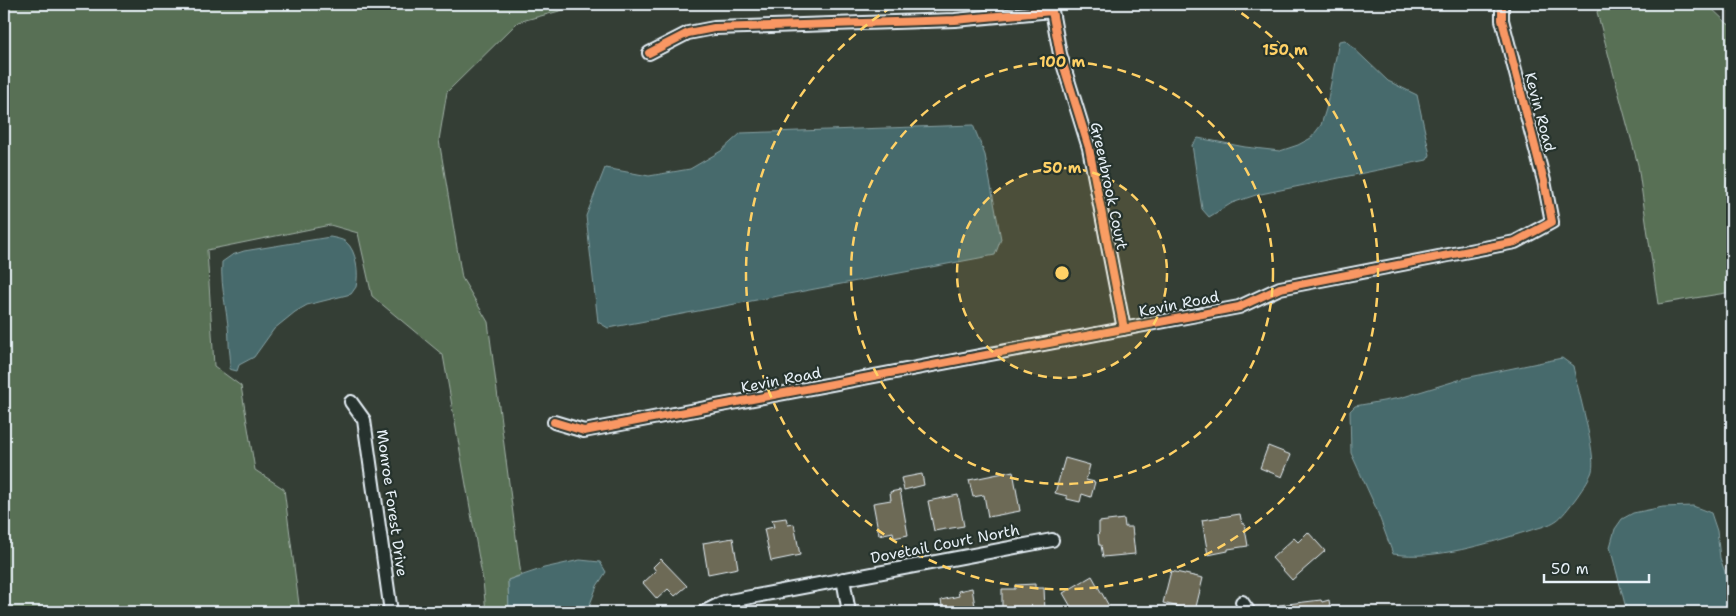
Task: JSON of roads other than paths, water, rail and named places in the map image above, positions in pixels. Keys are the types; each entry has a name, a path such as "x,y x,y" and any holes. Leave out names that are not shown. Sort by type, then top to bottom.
{"street":[{"name":"Kevin Road","path":"554,422 584,431 1239,307 1280,288 1515,242 1552,222 1544,181 1502,20 1502,4"},
{"name":"Greenbrook Court","path":"649,53 688,32 714,28 955,20 1052,11 1060,54 1089,148 1124,329"},
{"name":"Monroe Forest Drive","path":"351,402 364,420 391,612"},
{"name":"Dovetail Court North","path":"704,612 724,602 1052,540"},
{"path":"843,579 849,612"}],"water":[{"path":"1345,40 1388,81 1417,95 1430,155 1427,160 1256,195 1232,203 1209,217 1202,209 1192,145 1198,138 1245,147 1280,151 1311,138 1321,125 1326,109 1339,41"},
{"path":"973,125 985,155 1001,239 995,255 608,328 598,322 586,216 605,168 649,176 690,169 721,151 741,133"},
{"path":"330,237 346,242 353,251 357,269 357,282 351,294 307,305 295,312 274,329 254,357 239,365 237,371 229,369 229,333 222,282 222,262 232,255 244,251"},
{"path":"1562,358 1573,366 1589,436 1593,463 1587,482 1566,512 1557,520 1547,525 1479,546 1426,555 1393,554 1376,508 1351,453 1350,411 1355,406 1400,398 1465,378"},
{"path":"1693,506 1711,513 1717,531 1720,558 1725,572 1732,612 1627,612 1610,547 1615,529 1622,519 1633,513 1663,507"},
{"path":"580,560 600,562 606,572 597,586 587,612 509,612 508,580 544,568"}]}
